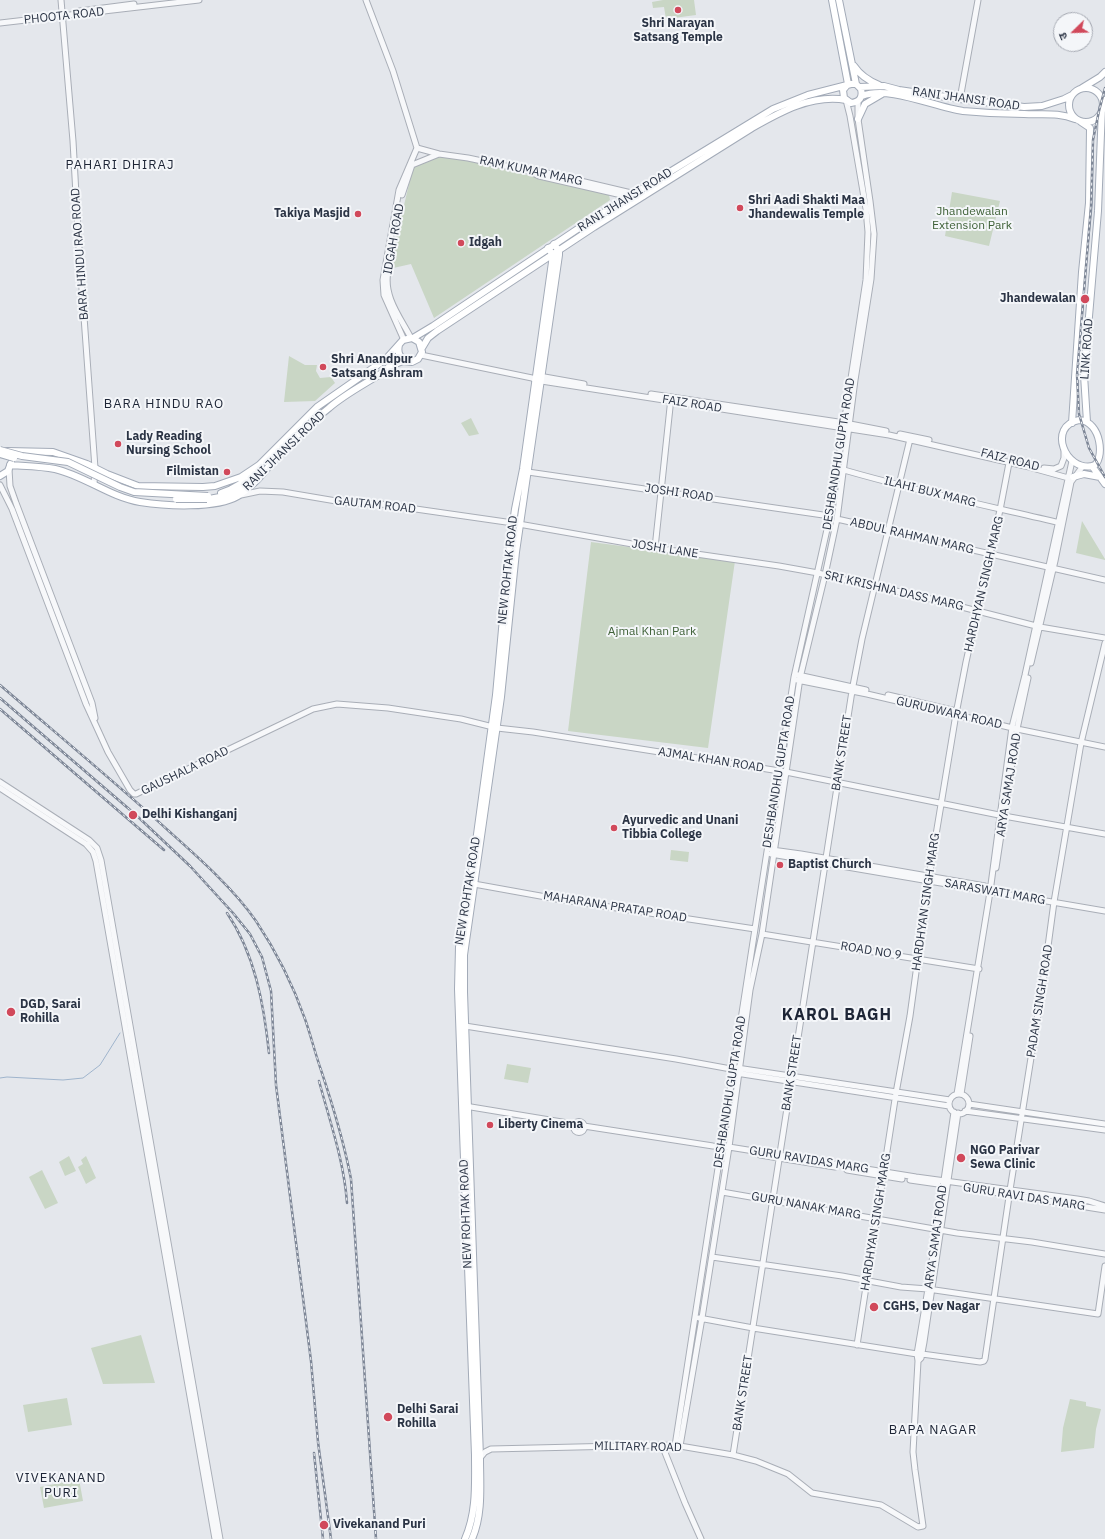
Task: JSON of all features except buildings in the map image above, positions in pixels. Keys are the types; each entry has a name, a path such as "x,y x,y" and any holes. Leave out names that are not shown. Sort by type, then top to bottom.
{"main road":[{"path":"832,0 848,84 843,92 846,100 852,103 860,99 861,89 858,86 852,63 839,0"},
{"path":"852,63 866,78 873,83 884,86"},
{"path":"1105,72 1100,77 1072,95 1069,102 1069,110 1078,120 1088,122 1095,119 1100,114 1105,100"},
{"path":"848,84 858,86"},
{"name":"RANI JHANSI ROAD","path":"409,339 433,326 551,246 773,109 808,95 848,84"},
{"name":"RANI JHANSI ROAD","path":"858,86 884,86 899,90 1024,107 1042,106 1072,95"},
{"path":"1081,89 1089,88 1096,92 1101,99 1102,108"},
{"name":"RANI JHANSI ROAD","path":"860,99 870,93 898,95 962,111 1023,114 1065,114 1078,120"},
{"path":"858,120 865,104 874,97 884,94"},
{"name":"RANI JHANSI ROAD","path":"422,348 428,338 437,331 642,197 777,114 802,104 826,98 846,100"},
{"name":"LINK ROAD","path":"1087,422 1084,375 1098,211 1102,108"},
{"name":"LINK ROAD","path":"1072,423 1082,272 1089,203 1090,128 1078,120"},
{"path":"551,246 559,251"},
{"path":"551,246 553,255"},
{"name":"NEW ROHTAK ROAD","path":"465,1539 470,1528 473,1513 475,1455 465,1106 464,955 528,472 537,378 557,271 559,251"},
{"name":"NEW ROHTAK ROAD","path":"472,1539 479,1513 480,1458 465,1106 458,995 459,947 494,727 513,523 537,378 553,255"},
{"path":"409,339 418,341 422,348 421,355 414,361 408,361 400,355 398,350 399,345 409,339"},
{"name":"RANI JHANSI ROAD","path":"1,451 53,452 138,486 203,487 227,483 244,475 259,465 317,408 386,359 399,345"},
{"name":"RANI JHANSI ROAD","path":"10,467 55,469 94,484 126,499 168,505 203,505 216,503 238,496 260,477 269,468 273,460 329,407 382,373 390,366 403,361 408,361"},
{"path":"1079,420 1087,422 1102,432 1105,447 1104,461 1092,466 1083,466 1072,461 1064,450 1062,444 1062,434 1066,427 1072,423 1079,420"},
{"path":"1,451 21,460 67,466 132,496 191,500 225,496 245,487 273,460"},
{"path":"0,476 10,467 10,458 1,451"},
{"path":"208,498 232,488 250,477 259,465"},
{"path":"1092,466 1105,484"},
{"path":"1070,477 1084,474 1100,477"}],"street":[{"name":"BARA HINDU RAO ROAD","path":"61,0 73,141 95,468 94,484"},
{"name":"PHOOTA ROAD","path":"0,24 169,0"},
{"name":"PHOOTA ROAD","path":"0,20 62,15 199,0"},
{"path":"366,0 392,71 417,149 412,163 409,166 398,198 382,286 384,295 409,339"},
{"path":"960,99 978,0"},
{"name":"DESHBANDHU GUPTA ROAD","path":"860,99 858,120 868,201"},
{"name":"DESHBANDHU GUPTA ROAD","path":"678,1446 721,1148 750,990 762,934 801,678 837,519 874,234 846,100"},
{"name":"RAM KUMAR MARG","path":"417,149 529,171 534,170 642,197"},
{"path":"412,163 439,154"},
{"name":"DESHBANDHU GUPTA ROAD","path":"678,1446 702,1318 729,1148 735,1070 794,677 818,573 848,427 847,411 868,280"},
{"path":"421,355 537,378 671,399 831,421 848,427 1009,462 1070,477"},
{"path":"655,548 657,518 662,491 671,399"},
{"name":"FAIZ ROAD","path":"671,399 914,437 1048,469 1059,468 1064,458 1064,450"},
{"path":"831,421 847,411"},
{"name":"BANK STREET","path":"733,1455 852,689 862,639 910,440"},
{"path":"1061,523 1072,461"},
{"name":"HARDHYAN SINGH MARG","path":"857,1345 895,1095 910,1016 929,879 956,713 1009,462"},
{"path":"1070,477 1083,466"},
{"path":"10,467 12,493 92,703 95,721"},
{"name":"ILAHI BUX MARG","path":"844,470 898,486 1061,523"},
{"name":"JOSHI ROAD","path":"528,472 830,516"},
{"name":"GAUSHALA ROAD","path":"0,485 12,509 86,704 114,763 134,794 321,706 337,704 388,708 461,719 494,727"},
{"name":"GAUTAM ROAD","path":"238,496 260,491 283,492 348,503 381,504 513,523"},
{"name":"ABDUL RAHMAN MARG","path":"837,519 1051,569 1105,580"},
{"name":"JOSHI LANE","path":"513,523 655,548 818,573"},
{"name":"ARYA SAMAJ ROAD","path":"959,1094 991,892 1015,726 1061,523"},
{"name":"SRI KRISHNA DASS MARG","path":"818,573 978,610 1038,626 1105,638"},
{"name":"PADAM SINGH ROAD","path":"920,1354 978,1362 984,1361 1009,1192 1044,976 1054,902 1081,741 1105,643"},
{"name":"GURUDWARA ROAD","path":"794,677 1105,747"},
{"name":"AJMAL KHAN ROAD","path":"494,727 786,772 1002,816 1105,834"},
{"name":"GURUDWARA ROAD","path":"1081,741 1105,744"},
{"path":"0,782 89,840 97,848 101,860 220,1539"},
{"path":"0,788 86,844 93,852 96,861 215,1539"},
{"name":"SARASWATI MARG","path":"767,851 826,860 991,892 1105,911"},
{"name":"SARASWATI MARG","path":"929,879 985,886"},
{"name":"MAHARANA PRATAP ROAD","path":"474,884 551,898 755,929"},
{"name":"ROAD NO 9","path":"762,934 978,969"},
{"path":"465,1026 950,1103"},
{"path":"950,1103 953,1096 959,1094 966,1098 969,1104"},
{"path":"950,1103 956,1113 965,1111 1105,1130"},
{"path":"969,1104 1105,1124"},
{"path":"965,1111 969,1104"},
{"path":"465,1106 574,1124 576,1122 581,1122 584,1126 582,1131 577,1132 574,1128 574,1124"},
{"name":"ARYA SAMAJ ROAD","path":"924,1524 914,1470 913,1452 918,1361 956,1113"},
{"name":"GURU RAVIDAS MARG","path":"584,1126 946,1183"},
{"name":"GURU RAVI DAS MARG","path":"946,1183 1089,1201 1105,1206"},
{"name":"GURU NANAK MARG","path":"722,1192 939,1229 1105,1254"},
{"name":"GURU RAVI DAS MARG","path":"1009,1192 1105,1210"},
{"path":"712,1257 852,1277 866,1281 1098,1314 1105,1266"},
{"path":"696,1318 920,1354"},
{"path":"662,1445 701,1539"},
{"name":"MILITARY ROAD","path":"480,1458 485,1452 491,1449 662,1445 678,1446 733,1455 756,1461 788,1474 812,1493 881,1505 918,1527 922,1527 924,1524"}],"green space":[{"path":"663,0 694,0 696,15 666,19 664,7 653,8 652,2"},
{"path":"441,154 609,195 610,200 434,318 411,264 389,269 413,167 423,158"},
{"name":"Jhandewalan Extension Park","path":"952,192 1000,201 989,246 945,236"},
{"path":"289,356 305,365 317,365 316,371 320,378 331,377 335,383 315,401 284,402"},
{"path":"471,418 479,434 469,436 461,423"},
{"path":"1082,521 1105,559 1105,560 1076,553"},
{"name":"Ajmal Khan Park","path":"591,542 735,561 708,748 568,731"},
{"path":"671,850 689,852 688,862 670,860"},
{"path":"507,1064 531,1068 528,1083 504,1079"},
{"path":"69,1156 76,1171 65,1176 59,1162"},
{"path":"86,1156 96,1178 86,1184 78,1167 83,1164 81,1160"},
{"path":"42,1170 58,1203 45,1209 29,1177"},
{"path":"141,1335 155,1383 103,1384 91,1348"},
{"path":"67,1398 72,1425 28,1432 23,1405"},
{"path":"1070,1399 1086,1402 1086,1406 1101,1409 1096,1429 1094,1448 1061,1452 1063,1428"},
{"path":"79,1479 83,1501 44,1508 40,1487"}],"waterway":[{"path":"0,1078 7,1077 63,1080 83,1078 100,1065 120,1033"}],"railway":[{"path":"1105,88 1093,140 1091,206 1077,375 1079,414 1089,448 1105,477"},
{"path":"0,685 150,814 227,886 247,909 263,932 277,956 295,994 307,1025 334,1111 351,1179 376,1539"},
{"path":"0,698 136,815 190,866 250,934 262,957 271,991 276,1085 311,1361 318,1442 331,1539"},
{"path":"0,709 164,850"},
{"path":"227,913 245,945 257,980 269,1053"},
{"path":"319,1081 340,1157 347,1203"},
{"path":"314,1453 323,1539"}],"place":[{"name":"Shri Narayan Satsang Temple","path":"678,10"},
{"name":"Shri Aadi Shakti Maa Jhandewalis Temple","path":"740,208"},
{"name":"Takiya Masjid","path":"358,214"},
{"name":"Idgah","path":"461,243"},
{"name":"Jhandewalan","path":"1085,299"},
{"name":"Shri Anandpur Satsang Ashram","path":"323,367"},
{"name":"Lady Reading Nursing School","path":"118,444"},
{"name":"Filmistan","path":"227,472"},
{"name":"Delhi Kishanganj","path":"133,815"},
{"name":"Ayurvedic and Unani Tibbia College","path":"614,828"},
{"name":"Baptist Church","path":"780,865"},
{"name":"DGD, Sarai Rohilla","path":"11,1012"},
{"name":"Liberty Cinema","path":"490,1125"},
{"name":"NGO Parivar Sewa Clinic","path":"961,1158"},
{"name":"CGHS, Dev Nagar","path":"874,1307"},
{"name":"Delhi Sarai Rohilla","path":"388,1417"},
{"name":"Vivekanand Puri","path":"324,1525"}],"district":[{"name":"PAHARI DHIRAJ","path":"120,165"},
{"name":"BARA HINDU RAO","path":"164,404"},
{"name":"KAROL BAGH","path":"837,1015"},
{"name":"BAPA NAGAR","path":"933,1430"},
{"name":"VIVEKANAND PURI","path":"61,1486"}]}
